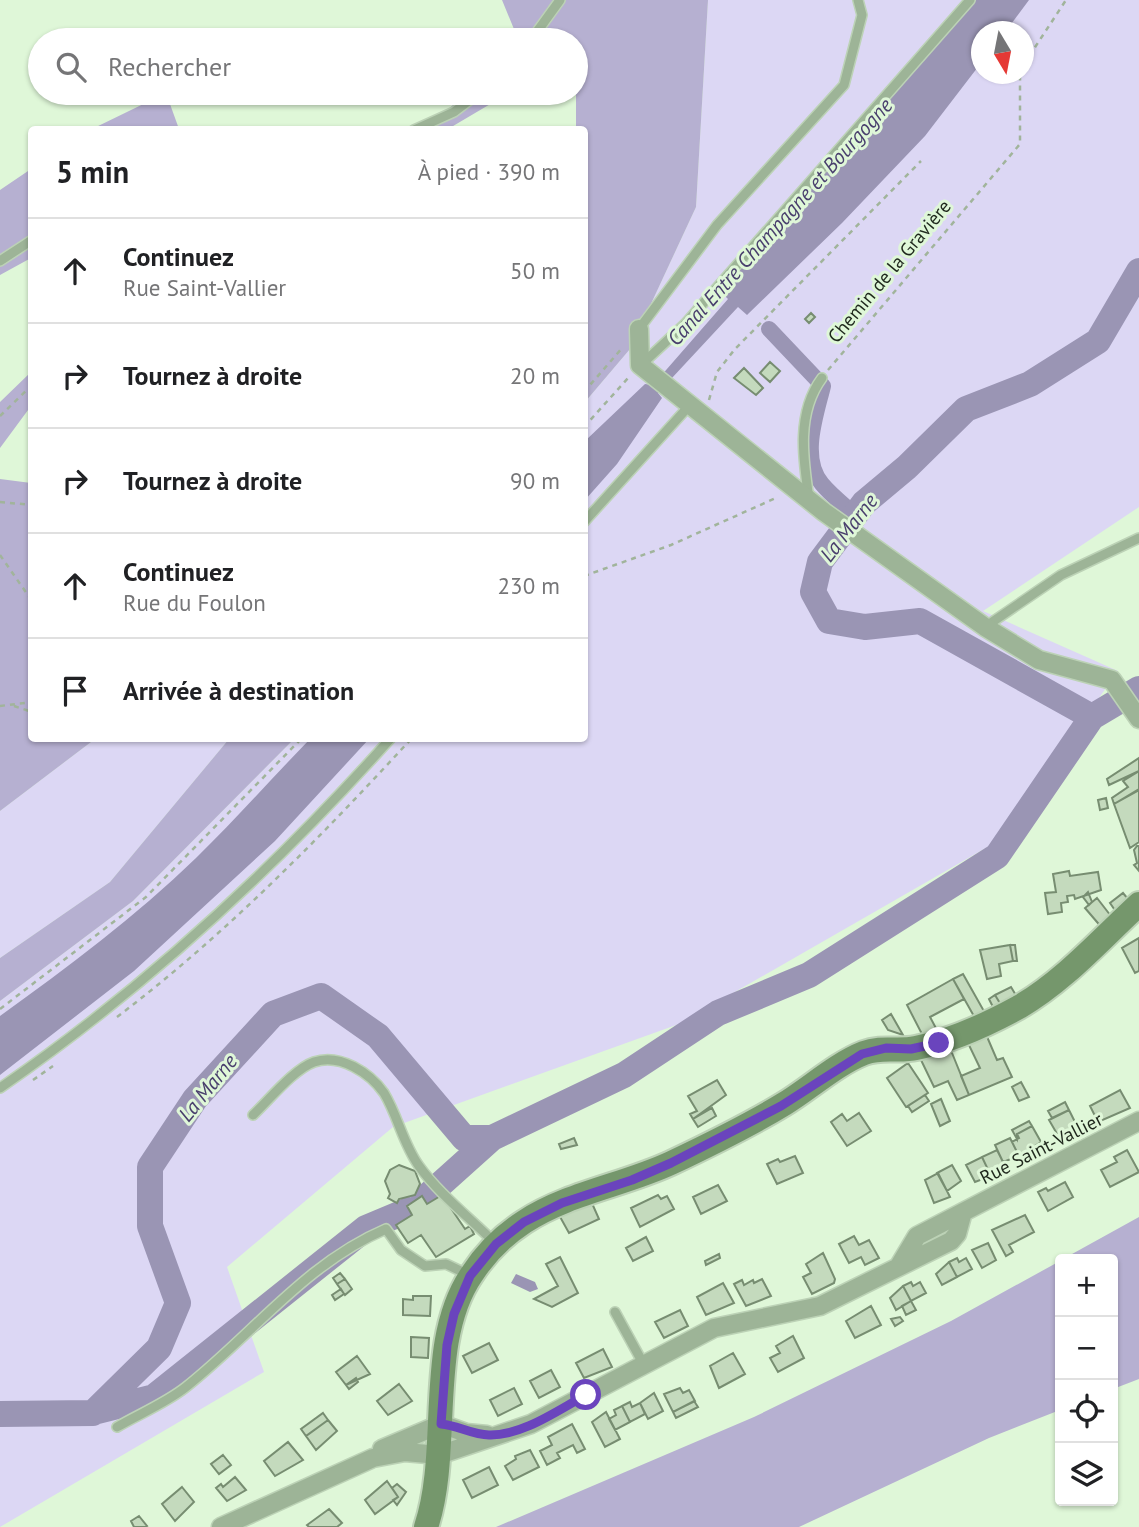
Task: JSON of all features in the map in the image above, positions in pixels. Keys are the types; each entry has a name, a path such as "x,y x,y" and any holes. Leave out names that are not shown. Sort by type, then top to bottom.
{"street":[{"path":"639,329 646,371 816,506 985,627 1039,660 1112,680 1136,715"},
{"path":"426,1527 436,1485 447,1345 454,1314 470,1276 496,1244 524,1222 562,1203 632,1180 671,1163 769,1112 862,1054 886,1048 911,1049 939,1043 1019,1006 1058,979 1139,904"},
{"name":"Rue Saint-Vallier","path":"439,1455 490,1435 531,1424 715,1328 820,1306 951,1241 957,1234 963,1212 1139,1121"},
{"path":"373,1458 383,1449 441,1424 466,1433 490,1435"},
{"path":"221,1527 373,1458 405,1452 439,1455"}],"lane":[{"path":"540,28 560,0"},
{"path":"639,329 717,225 844,85 862,15 858,0"},
{"path":"646,371 970,0"},
{"path":"423,126 464,105"},
{"path":"0,261 28,243"},
{"path":"816,506 802,455 803,440 819,381"},
{"path":"588,518 690,406"},
{"path":"985,627 1061,575 1139,538"},
{"path":"0,1088 193,937 283,853 387,742"},
{"path":"253,1115 288,1081 314,1062 336,1061 357,1067 383,1092 417,1164 428,1179 496,1244"},
{"path":"117,1427 185,1389 262,1315 354,1242 386,1228 401,1250 425,1266 446,1264 470,1276"},
{"path":"615,1312 644,1365"}],"path":[{"path":"1034,49 1066,0"},
{"name":"Chemin de la Gravière","path":"819,381 1020,144 1020,84"},
{"path":"690,406 735,349 921,161"},
{"path":"588,387 639,329"},
{"path":"588,423 646,371"},
{"path":"0,416 28,389"},
{"path":"588,575 671,545 775,497 816,506"},
{"path":"0,502 28,505"},
{"path":"0,555 28,595"},
{"path":"0,706 28,703"},
{"path":"14,706 28,711"},
{"path":"0,1009 146,897 298,742"}],"shaded area":[{"path":"502,0 708,0 696,207 630,349 588,398 588,126 576,126 576,105 588,105 588,28 514,28"},
{"path":"708,0 1139,0 1139,507 983,611 1118,671 998,841 679,1024 393,1127 227,1267 264,1372 0,1527 0,1001 133,901 291,742 588,742 588,398 630,349 696,207"},
{"path":"141,105 170,105 178,126 98,126"},
{"path":"453,105 489,105 453,126 429,126"},
{"path":"28,171 28,260 0,275 0,190"},
{"path":"28,375 28,410 0,448 0,402"},
{"path":"0,479 28,483 28,742 91,742 0,811"},
{"path":"91,742 227,742 110,882 0,958 0,811"},
{"path":"227,742 291,742 133,901 0,1001 0,958 110,882"},
{"path":"1139,1217 1139,1379 1118,1387 1118,1254 1072,1254"},
{"path":"1055,1264 1055,1412 989,1438 799,1527 496,1527 754,1417 951,1321"}],"water":[{"name":"Canal Entre Champagne et Bourgogne","path":"976,0 1029,0 1013,21 971,21 971,76 925,136 842,223 747,315 738,307 658,393 662,398 617,464 588,497 588,438 645,384 653,385 728,299 721,292 746,259"},
{"path":"307,742 366,742 275,841 134,971 0,1075 0,1016 101,941 173,880"},
{"path":"516,1274 535,1282 538,1289 530,1292 511,1283"}],"building":[{"path":"811,313 815,317 809,323 805,319"},
{"path":"770,362 780,371 770,382 760,373"},
{"path":"744,368 763,388 756,395 734,378"},
{"path":"1139,758 1139,771 1109,785 1107,779"},
{"path":"1139,771 1139,789 1114,804 1112,798 1128,787 1123,781"},
{"path":"1139,790 1139,842 1130,848 1114,804"},
{"path":"1106,798 1108,808 1100,810 1098,800"},
{"path":"1137,846 1139,871 1134,865 1137,863 1134,850"},
{"path":"1069,871 1070,876 1098,872 1101,890 1075,899 1074,895 1067,896 1068,902 1061,903 1062,912 1048,914 1045,893 1056,892 1053,874"},
{"path":"1088,892 1092,902 1089,905 1083,897"},
{"path":"1123,893 1133,905 1119,916 1110,903"},
{"path":"1097,898 1114,920 1103,929 1085,908"},
{"path":"1139,938 1139,971 1135,973 1122,948"},
{"path":"1010,945 1013,961 999,964 1001,976 987,979 980,950"},
{"path":"1010,945 1015,945 1017,961 1013,961"},
{"path":"963,974 985,1013 975,1018 953,979"},
{"path":"953,979 964,999 930,1017 938,1032 924,1038 907,1005"},
{"path":"1011,987 1017,997 1001,1005 995,995"},
{"path":"995,995 1001,1005 994,1009 989,999"},
{"path":"891,1014 903,1035 888,1030 882,1020"},
{"path":"985,1032 997,1060 1003,1058 1012,1077 969,1095 961,1076 980,1068 967,1041"},
{"path":"950,1048 969,1095 957,1100 948,1081 934,1087 921,1060"},
{"path":"908,1063 928,1093 906,1107 887,1078"},
{"path":"717,1080 726,1095 693,1119 690,1114 697,1111 688,1096"},
{"path":"1021,1082 1029,1097 1019,1101 1012,1087"},
{"path":"1120,1090 1130,1108 1098,1122 1090,1106"},
{"path":"925,1095 929,1101 912,1112 908,1106"},
{"path":"941,1099 950,1121 940,1126 931,1104"},
{"path":"1065,1102 1069,1110 1052,1118 1048,1111"},
{"path":"712,1108 716,1116 698,1127 693,1119"},
{"path":"1069,1110 1079,1130 1060,1139 1049,1120"},
{"path":"859,1113 871,1131 847,1146 831,1122 842,1114 847,1121"},
{"path":"1029,1121 1032,1126 1017,1134 1017,1139 1012,1130"},
{"path":"1032,1126 1041,1142 1019,1156 1012,1142 1019,1138 1017,1134"},
{"path":"574,1138 577,1145 561,1149 559,1144"},
{"path":"1010,1138 1019,1156 1003,1162 995,1145"},
{"path":"997,1150 1005,1166 991,1176 982,1157"},
{"path":"1127,1150 1139,1172 1110,1187 1101,1170 1117,1162 1114,1157"},
{"path":"795,1156 803,1173 777,1184 767,1164"},
{"path":"982,1157 991,1176 975,1182 966,1165"},
{"path":"399,1165 415,1171 420,1184 415,1195 399,1199 397,1203 388,1198 390,1194 385,1181 390,1170"},
{"path":"952,1165 961,1181 947,1191 937,1173"},
{"path":"938,1173 950,1197 934,1203 925,1180"},
{"path":"1065,1182 1073,1197 1048,1211 1038,1192 1046,1188 1048,1191"},
{"path":"718,1185 727,1201 701,1214 693,1197"},
{"path":"442,1195 465,1229 470,1226 474,1234 436,1257 421,1235 408,1243 396,1225 412,1215 407,1206 422,1196 427,1204"},
{"path":"658,1195 661,1199 667,1196 674,1209 640,1227 631,1208"},
{"path":"591,1201 599,1219 569,1233 559,1215"},
{"path":"1025,1215 1034,1232 1009,1245 1013,1252 1006,1256 992,1230"},
{"path":"854,1236 859,1245 869,1240 879,1258 865,1265 861,1257 849,1263 839,1244"},
{"path":"646,1237 653,1251 633,1261 626,1248"},
{"path":"988,1243 996,1260 982,1268 972,1250"},
{"path":"823,1253 835,1279 834,1283 812,1294 803,1277 811,1273 806,1264"},
{"path":"719,1254 720,1258 706,1265 705,1261"},
{"path":"560,1257 578,1293 552,1307 534,1299 558,1286 546,1264"},
{"path":"957,1258 959,1262 966,1258 972,1269 957,1277 949,1262"},
{"path":"949,1262 957,1277 942,1285 936,1274"},
{"path":"340,1273 345,1279 337,1284 333,1278"},
{"path":"345,1279 352,1289 345,1295 337,1284"},
{"path":"762,1279 771,1296 746,1306 734,1284 742,1280 744,1285"},
{"path":"911,1282 913,1286 920,1282 926,1293 911,1301 903,1286"},
{"path":"723,1283 734,1303 706,1315 697,1297"},
{"path":"903,1286 911,1301 896,1310 890,1298"},
{"path":"341,1289 344,1294 335,1300 332,1295"},
{"path":"413,1296 431,1296 430,1316 403,1315 403,1299 413,1300"},
{"path":"911,1301 916,1310 906,1315 902,1306"},
{"path":"871,1306 881,1325 855,1338 846,1321"},
{"path":"680,1310 688,1326 664,1338 655,1322"},
{"path":"900,1317 903,1321 895,1326 891,1319"},
{"path":"793,1336 804,1358 778,1372 770,1358 780,1353 776,1346"},
{"path":"411,1337 429,1338 428,1358 411,1357"},
{"path":"489,1343 498,1360 472,1373 463,1356"},
{"path":"603,1349 612,1367 584,1378 576,1363"},
{"path":"733,1353 745,1374 719,1388 710,1366"},
{"path":"357,1356 370,1374 346,1385 336,1372"},
{"path":"551,1370 560,1387 539,1398 530,1381"},
{"path":"356,1378 358,1382 349,1389 346,1385"},
{"path":"399,1384 412,1401 388,1415 377,1401"},
{"path":"514,1388 522,1404 498,1416 490,1400"},
{"path":"680,1388 683,1393 689,1390 695,1401 673,1412 664,1394"},
{"path":"654,1393 663,1411 648,1419 640,1403"},
{"path":"694,1401 698,1407 676,1418 673,1412"},
{"path":"630,1402 632,1407 640,1403 645,1414 630,1422 622,1406"},
{"path":"622,1406 630,1422 615,1430 609,1419 616,1415 614,1410"},
{"path":"606,1412 620,1439 605,1447 592,1422"},
{"path":"323,1413 328,1420 306,1436 301,1429"},
{"path":"328,1420 337,1431 316,1450 306,1436"},
{"path":"572,1424 585,1449 577,1453 573,1445 557,1453 560,1458 547,1465 540,1451 552,1445 548,1437"},
{"path":"288,1442 303,1460 275,1476 264,1461"},
{"path":"530,1450 539,1467 513,1480 505,1466 516,1459 515,1456"},
{"path":"223,1455 231,1465 219,1474 211,1464"},
{"path":"489,1467 498,1485 472,1498 463,1480"},
{"path":"235,1477 246,1490 227,1501 216,1488 221,1484 223,1487"},
{"path":"387,1481 398,1497 375,1514 365,1500"},
{"path":"397,1484 406,1492 397,1505 393,1500 398,1497 392,1488"},
{"path":"182,1487 194,1502 175,1521 162,1504"},
{"path":"329,1509 342,1523 337,1527 307,1525"},
{"path":"139,1516 147,1526 134,1527 131,1521"}],"waterway":[{"name":"La Marne","path":"0,1414 93,1413 159,1348 178,1303 150,1226 150,1167 195,1099 273,1014 321,996 378,1036 464,1138 492,1138 624,1075 718,1013 809,975 997,856 1092,717 920,621 865,627 829,621 813,592 820,562 864,503 907,467 966,409 1030,384 1098,341 1139,271"},
{"path":"769,329 823,386 812,436 812,462 815,474 822,484 855,515"},
{"name":"La Marne","path":"1092,717 1139,689"},
{"name":"La Marne","path":"424,1199 492,1138"},
{"name":"La Marne","path":"94,1412 154,1397 366,1228 409,1210"}],"route":[{"path":"586,1395 513,1431 490,1435 466,1433 441,1424 447,1345 454,1314 470,1276 496,1244 524,1222 562,1203 632,1180 671,1163 781,1106 862,1054 886,1048 911,1049 939,1043"}]}
